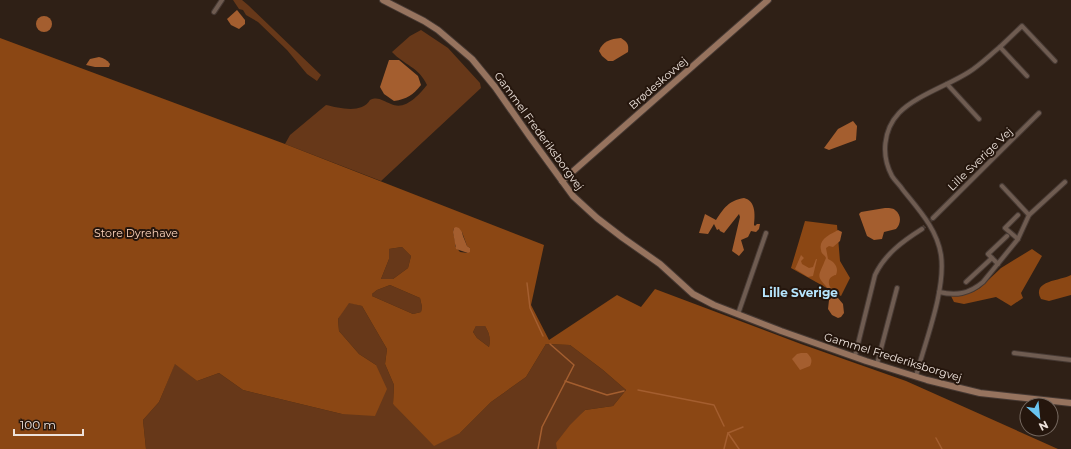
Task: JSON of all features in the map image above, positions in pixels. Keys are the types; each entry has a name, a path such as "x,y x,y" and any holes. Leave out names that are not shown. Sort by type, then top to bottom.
{"street":[{"path":"214,12 222,0"},
{"name":"Gammel Frederiksborgvej","path":"383,0 438,30 472,59 495,86 573,196 596,218 634,247 660,264 688,291 703,300 785,332 916,376 980,393 1071,402"},
{"name":"Brødeskovvej","path":"562,181 768,0"},
{"path":"916,376 939,292 942,264 940,249 935,235 926,219 892,176 887,164 885,150 886,138 891,124 899,113 910,104 969,72 1000,47 1022,26 1055,61"},
{"path":"1000,47 1027,76"},
{"path":"947,84 979,119"},
{"name":"Lille Sverige Vej","path":"933,218 1040,113"},
{"path":"939,292 956,294 970,291 983,282 1018,239 1029,215 1065,182"},
{"path":"1002,186 1029,215"},
{"path":"1018,215 1005,228 1018,239"},
{"path":"855,356 875,275 880,264 892,251 922,229"},
{"path":"738,314 766,233"},
{"path":"998,264 988,254 1007,236"},
{"path":"966,282 992,258"},
{"path":"878,364 897,288"},
{"path":"1014,354 1071,360"}],"shaded area":[{"path":"233,0 242,0 248,5 321,75 317,81 307,74 287,50 258,22 246,15 243,10 239,9"},
{"path":"237,10 245,20 245,24 239,29 231,25 227,19"},
{"path":"44,16 51,21 52,24 47,31 44,32 37,27 36,24 41,17"},
{"path":"421,30 448,48 480,83 481,88 381,181 285,144 290,135 326,105 356,109 362,107 370,100 380,99 396,106 406,104 416,97 427,85 424,79 416,70 392,52 410,36"},
{"path":"621,38 627,44 628,52 613,61 608,61 599,51 607,41"},
{"path":"99,57 108,61 110,64 109,67 95,67 86,65 90,59"},
{"path":"389,60 399,60 418,76 421,85 406,98 394,101 384,94 380,87"},
{"path":"853,121 857,126 856,140 829,150 824,148 838,129"},
{"path":"744,198 753,205 754,225 760,224 759,229 756,232 751,231 748,237 741,240 744,250 739,256 732,251 740,217 739,214 724,233 719,229 717,230 714,224 708,234 699,233 705,214 716,220 730,203"},
{"path":"885,208 893,209 899,214 899,225 896,229 884,232 882,239 874,240 867,236 859,214 861,212"},
{"path":"456,227 462,232 467,246 470,248 470,252 468,253 456,249 453,232 454,228"},
{"path":"838,230 842,232 840,241 833,247 829,246 826,248 828,259 833,262 837,268 836,275 832,276 829,285 832,289 839,293 838,298 843,304 844,313 838,318 832,315 828,309 830,291 819,276 826,258 821,251 821,243 826,237"},
{"path":"402,247 411,256 408,268 393,279 381,279 389,259 389,249"},
{"path":"801,255 804,258 801,261 802,264 809,268 813,267 817,259 813,276 808,277 795,269"},
{"path":"390,285 420,298 422,307 421,312 413,314 372,296 372,294 377,290"},
{"path":"348,302 362,306 387,349 385,364 394,385 393,404 460,433 491,402 526,377 546,344 570,345 626,390 613,406 585,410 557,443 557,449 146,449 143,420 159,402 175,363 197,381 219,373 243,390 342,414 376,365 359,354 339,331 338,319"},
{"path":"476,326 485,326 488,331 490,341 489,347 477,338 473,332"},
{"path":"807,353 811,362 810,366 800,370 792,359 797,354"}],"green space":[{"name":"Store Dyrehave","path":"0,38 285,144 544,245 531,305 549,340 617,295 641,307 655,289 801,344 906,381 1019,432 1019,437 1031,437 1058,449 557,449 556,443 570,425 585,410 613,406 626,390 570,345 546,344 526,377 491,402 460,433 434,446 393,404 394,385 385,364 387,349 362,306 349,303 338,319 339,331 359,354 376,365 387,389 375,416 342,414 243,390 219,373 197,381 175,364 159,402 143,420 146,449 0,449","holes":["454,228 462,232 467,246 470,248 468,253 460,252 455,246","402,247 411,256 408,268 393,279 381,279 389,259 389,249","390,285 420,298 422,307 421,312 413,314 372,296 372,294 377,290","476,326 485,326 488,331 490,341 489,347 477,338 473,332"]},
{"path":"805,221 837,225 840,261 850,278 841,296 791,268"},
{"path":"1032,249 1042,256 1021,293 1023,298 1011,306 996,297 964,304 954,302 951,296 973,292 980,288 1001,268"},
{"path":"1071,275 1071,295 1049,301 1041,299 1039,293 1040,288 1043,285"}],"waterway":[{"path":"527,283 530,308 543,336"},
{"path":"538,449 542,427 574,365 550,344"},
{"path":"565,381 607,395 624,391"},
{"path":"638,390 714,405 724,426"},
{"path":"728,433 743,427"},
{"path":"728,433 739,449"},
{"path":"724,449 728,433"},
{"path":"936,438 942,449"}],"tunnel":[{"path":"922,229 933,218"}],"district":[{"name":"Lille Sverige","path":"800,293"}]}
